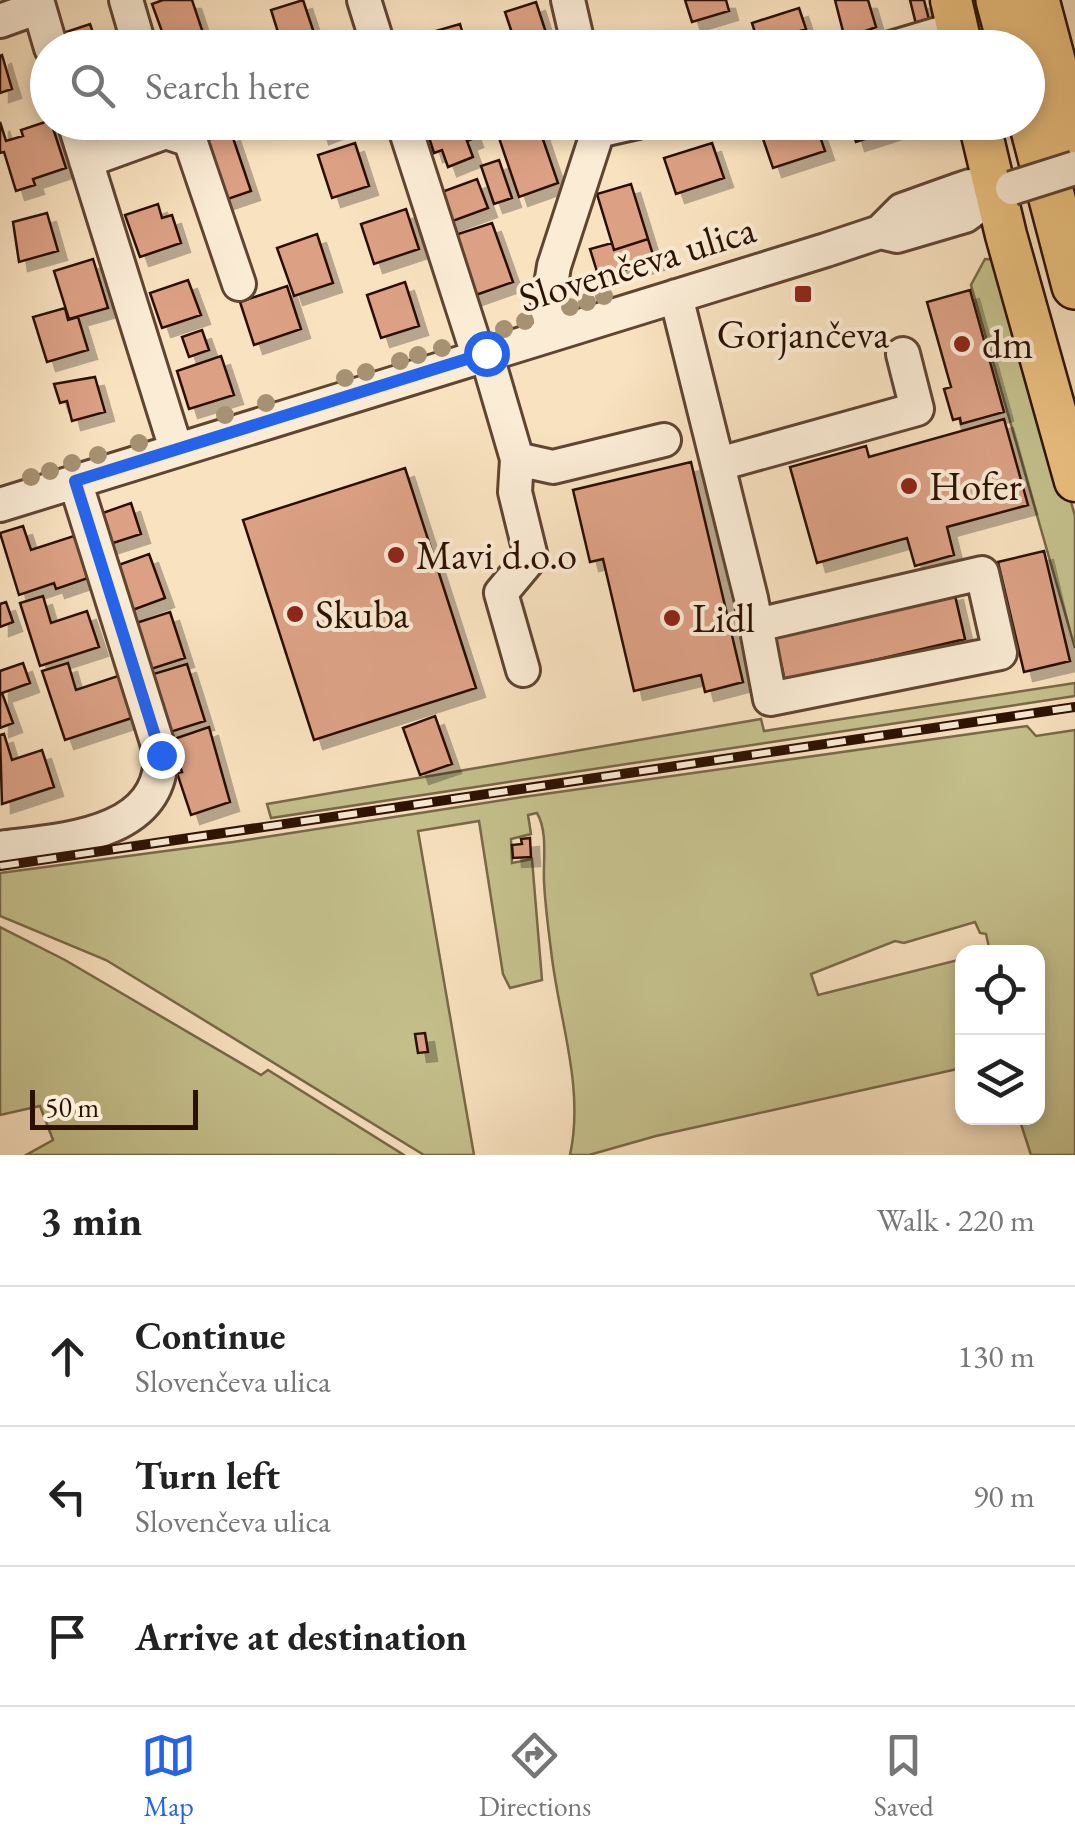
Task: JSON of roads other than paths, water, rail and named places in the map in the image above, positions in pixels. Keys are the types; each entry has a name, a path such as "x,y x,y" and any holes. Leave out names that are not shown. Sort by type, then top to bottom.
{"highway":[{"path":"999,0 1007,30"},
{"path":"1036,0 1044,30"},
{"path":"1045,34 1075,147"},
{"path":"1036,140 1075,286"}],"main road":[{"path":"986,140 1004,190 1075,481"}],"street":[{"path":"126,0 135,30"},
{"path":"364,0 373,30"},
{"path":"568,0 575,30"},
{"path":"0,21 38,4 46,30"},
{"path":"80,140 176,449"},
{"path":"86,161 135,140"},
{"path":"190,140 239,284"},
{"path":"409,140 517,459 515,492 531,557 500,593 523,670"},
{"path":"553,333 547,308 554,266 593,140"},
{"name":"Slovenčeva ulica","path":"0,505 880,232 896,236 966,216 1004,190 1075,168"},
{"path":"676,296 720,464 770,700 1000,653 982,573 757,625"},
{"path":"720,464 917,409 903,354"},
{"path":"517,459 552,466 664,440"},
{"path":"0,848 96,834 110,828 132,814 161,776 161,755 75,481"}],"railway":[{"path":"0,866 1075,707"}],"place":[{"name":"Gorjančeva","path":"803,294"},
{"name":"dm","path":"962,344"},
{"name":"Hofer","path":"909,486"},
{"name":"Mavi d.o.o","path":"396,555"},
{"name":"Skuba","path":"295,614"},
{"name":"Lidl","path":"672,618"}]}
